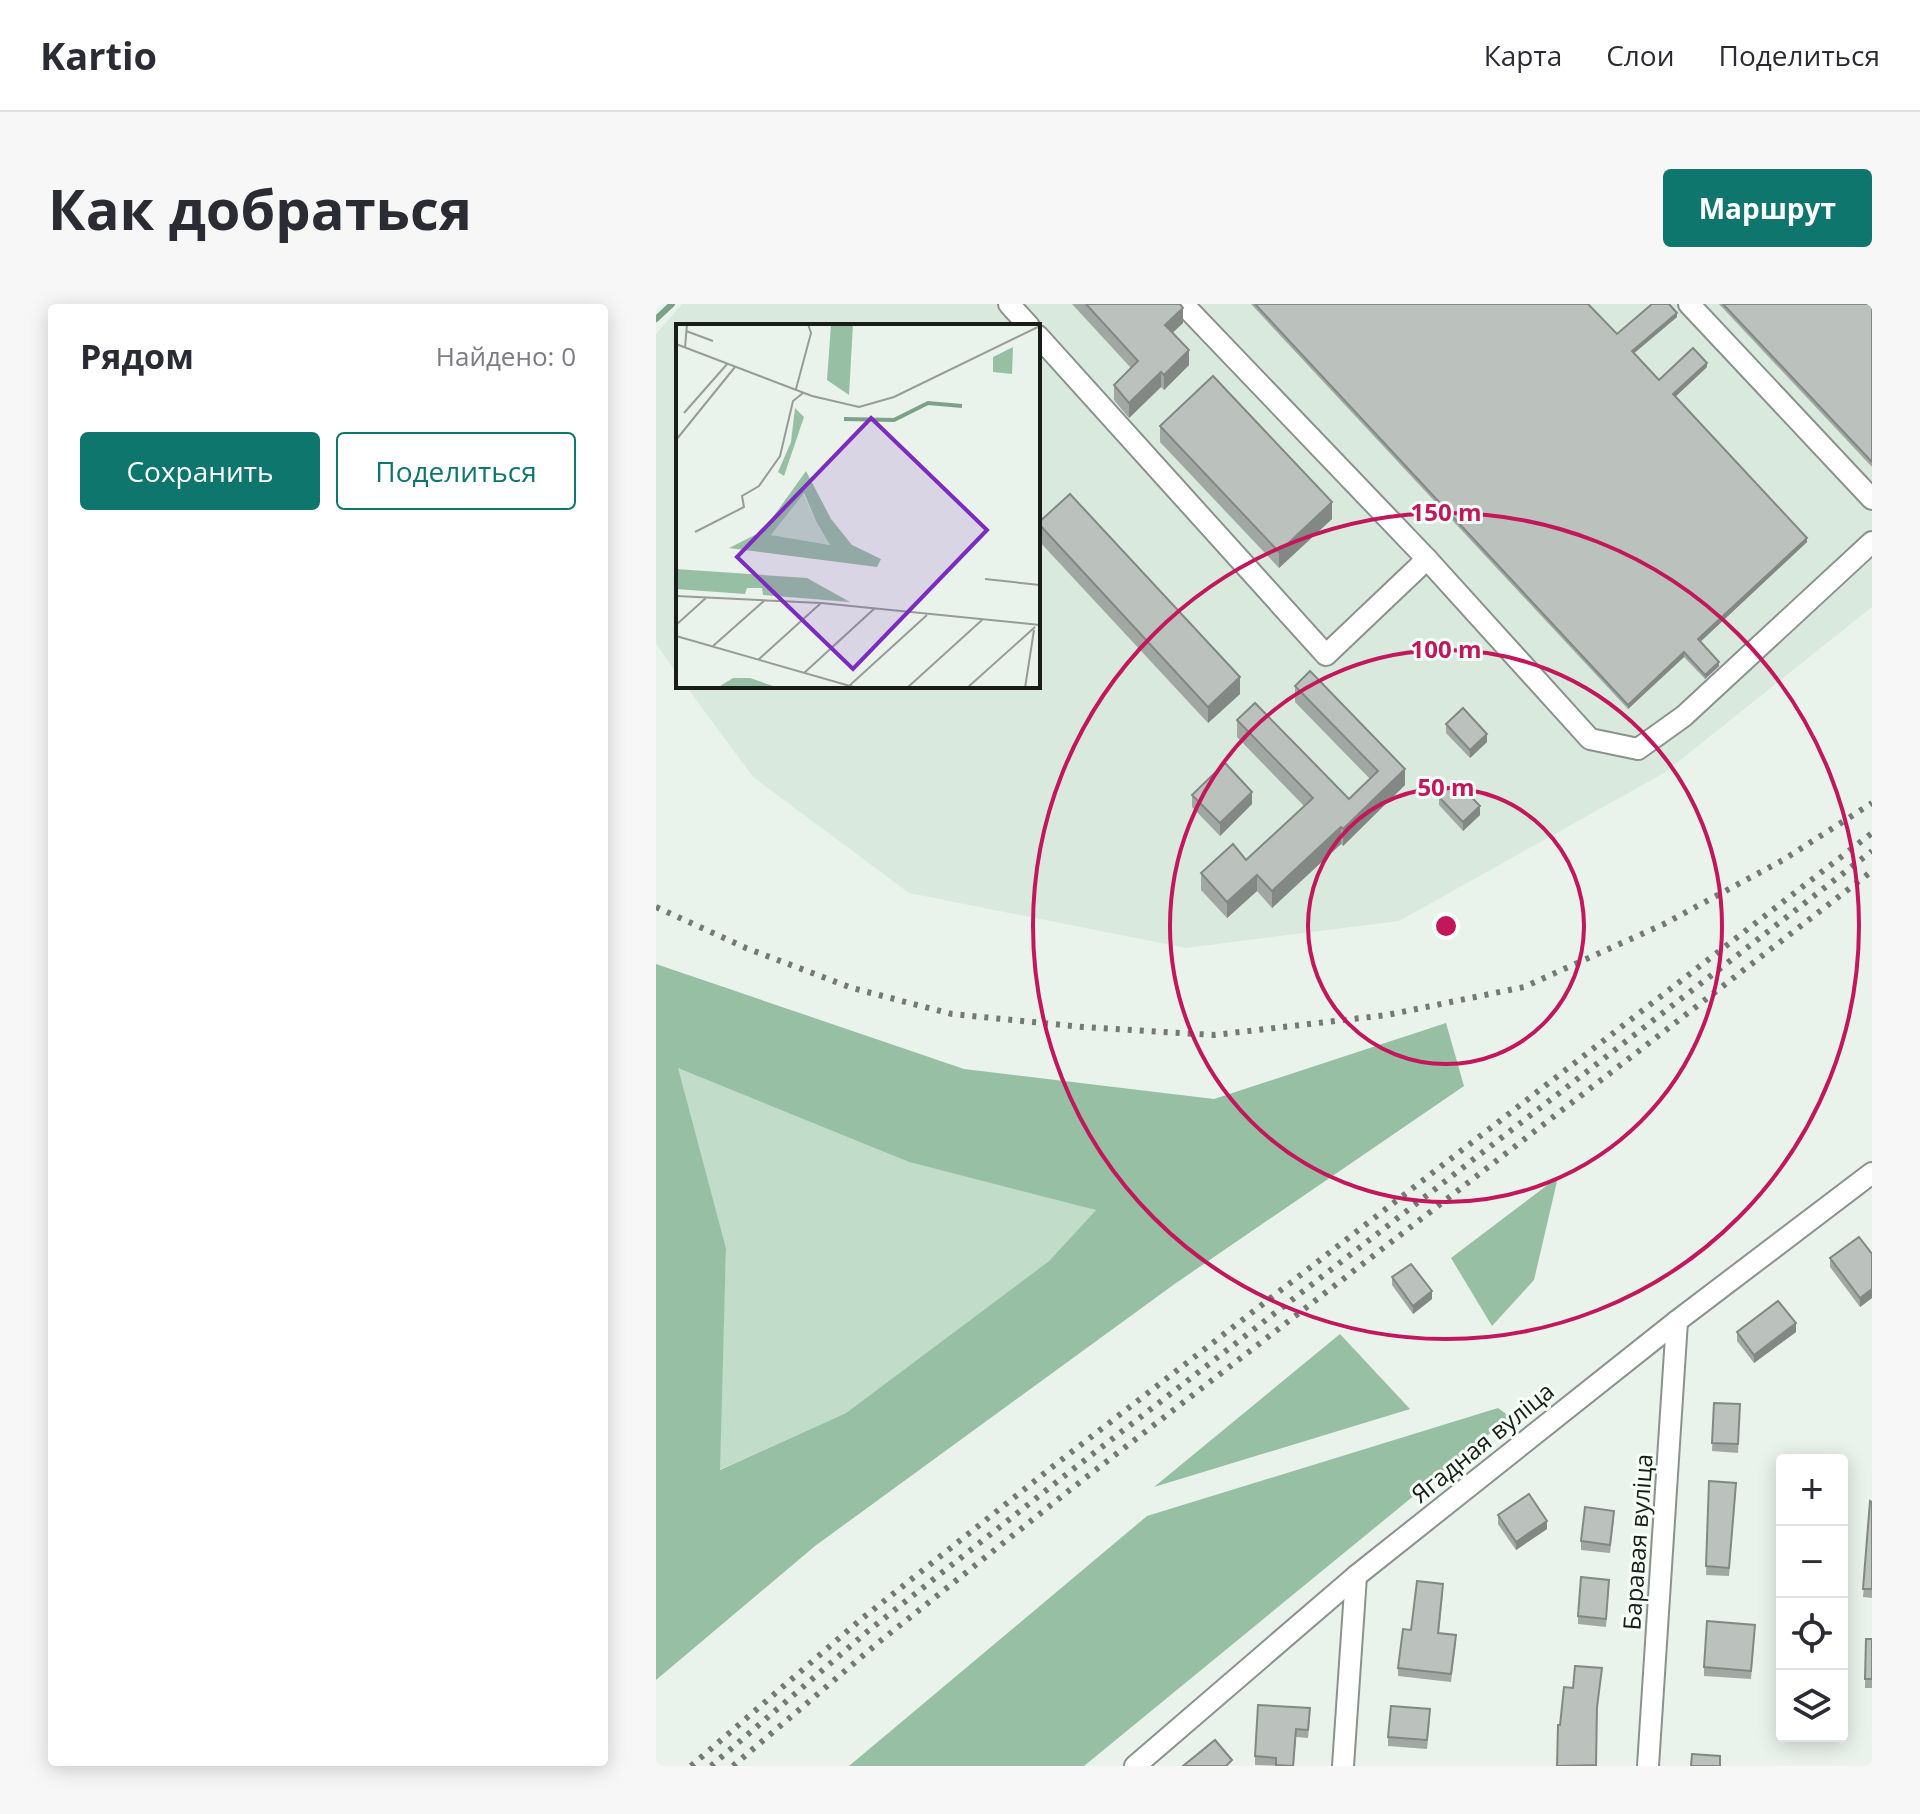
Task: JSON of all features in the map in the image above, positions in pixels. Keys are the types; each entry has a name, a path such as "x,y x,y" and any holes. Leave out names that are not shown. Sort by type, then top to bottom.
{"street":[{"path":"1009,304 1027,324"},
{"path":"1183,304 1427,559 1590,739 1638,749 1684,716 1872,542"},
{"path":"1689,304 1872,499"},
{"path":"1040,338 1326,655 1427,559"},
{"name":"Ягадная вуліца","path":"1135,1766 1356,1576 1677,1321 1872,1173"},
{"name":"Баравая вуліца","path":"1648,1766 1677,1321"},
{"path":"1343,1766 1356,1576"}],"shaded area":[{"path":"682,304 1872,304 1872,607 1664,773 1399,921 1186,948 909,893 753,777 687,688 1040,688 1040,324 676,324 676,672 656,644 656,334"}],"green space":[{"path":"656,964 964,1069 1214,1099 1446,1023 1464,1086 1176,1283 815,1546 656,1680","holes":["678,1068 909,1162 1096,1210 1049,1261 846,1413 720,1470 726,1248"]},
{"path":"677,1067 909,1162 1097,1209 1049,1261 846,1413 719,1470 726,1248"},
{"path":"1558,1177 1534,1280 1492,1326 1451,1258"},
{"path":"1340,1334 1410,1409 1154,1487"},
{"path":"1498,1408 1510,1417 1084,1766 849,1766 1147,1516"}],"building":[{"path":"1086,304 1180,304 1183,308 1165,325 1189,350 1129,403 1114,385 1138,361"},
{"path":"1255,304 1588,304 1617,334 1652,304 1669,304 1677,313 1632,351 1659,380 1693,348 1707,363 1673,394 1807,538 1698,639 1719,662 1705,675 1684,652 1628,705"},
{"path":"1723,304 1872,304 1872,462"},
{"path":"1213,376 1332,502 1279,552 1160,426"},
{"path":"1070,494 1240,677 1208,707 1040,525 1040,521"},
{"path":"1310,671 1405,769 1272,891 1257,875 1227,902 1201,873 1233,844 1246,860 1313,798 1237,720 1255,703 1349,799 1378,771 1295,686"},
{"path":"1463,708 1487,734 1470,750 1446,724"},
{"path":"1225,763 1252,792 1220,823 1192,795"},
{"path":"1456,781 1480,806 1463,822 1439,797"},
{"path":"1859,1237 1872,1254 1872,1289 1860,1298 1830,1258"},
{"path":"1411,1264 1432,1291 1413,1306 1392,1277"},
{"path":"1778,1301 1796,1323 1754,1355 1737,1332"},
{"path":"1714,1403 1740,1404 1738,1444 1712,1443"},
{"path":"1709,1481 1736,1483 1729,1568 1706,1566"},
{"path":"1529,1494 1547,1521 1516,1542 1498,1515"},
{"path":"1870,1501 1872,1589 1863,1589"},
{"path":"1585,1507 1614,1511 1610,1545 1581,1541"},
{"path":"1581,1577 1609,1580 1606,1619 1578,1616"},
{"path":"1417,1581 1443,1584 1438,1633 1456,1635 1451,1674 1398,1668 1403,1629 1411,1630"},
{"path":"1707,1621 1755,1625 1751,1671 1704,1667"},
{"path":"1866,1639 1872,1639 1872,1679 1865,1679"},
{"path":"1575,1666 1602,1668 1597,1707 1596,1765 1557,1766 1558,1725 1564,1687 1573,1688"},
{"path":"1258,1705 1310,1708 1308,1730 1296,1729 1293,1766 1276,1765 1276,1758 1255,1756"},
{"path":"1391,1706 1430,1709 1427,1740 1388,1737"},
{"path":"1215,1740 1232,1760 1226,1766 1183,1766"},
{"path":"1692,1754 1720,1756 1720,1766 1691,1766"}],"waterway":[{"path":"656,319 672,304"}],"railway":[{"path":"656,907 746,948 852,988 952,1014 1083,1027 1214,1035 1387,1015 1524,987 1664,924 1783,860 1872,803"},
{"path":"691,1766 859,1621 1056,1464 1872,833"},
{"path":"711,1766 868,1631 1063,1477 1872,851"},
{"path":"733,1766 879,1642 1071,1489 1872,871"}]}
